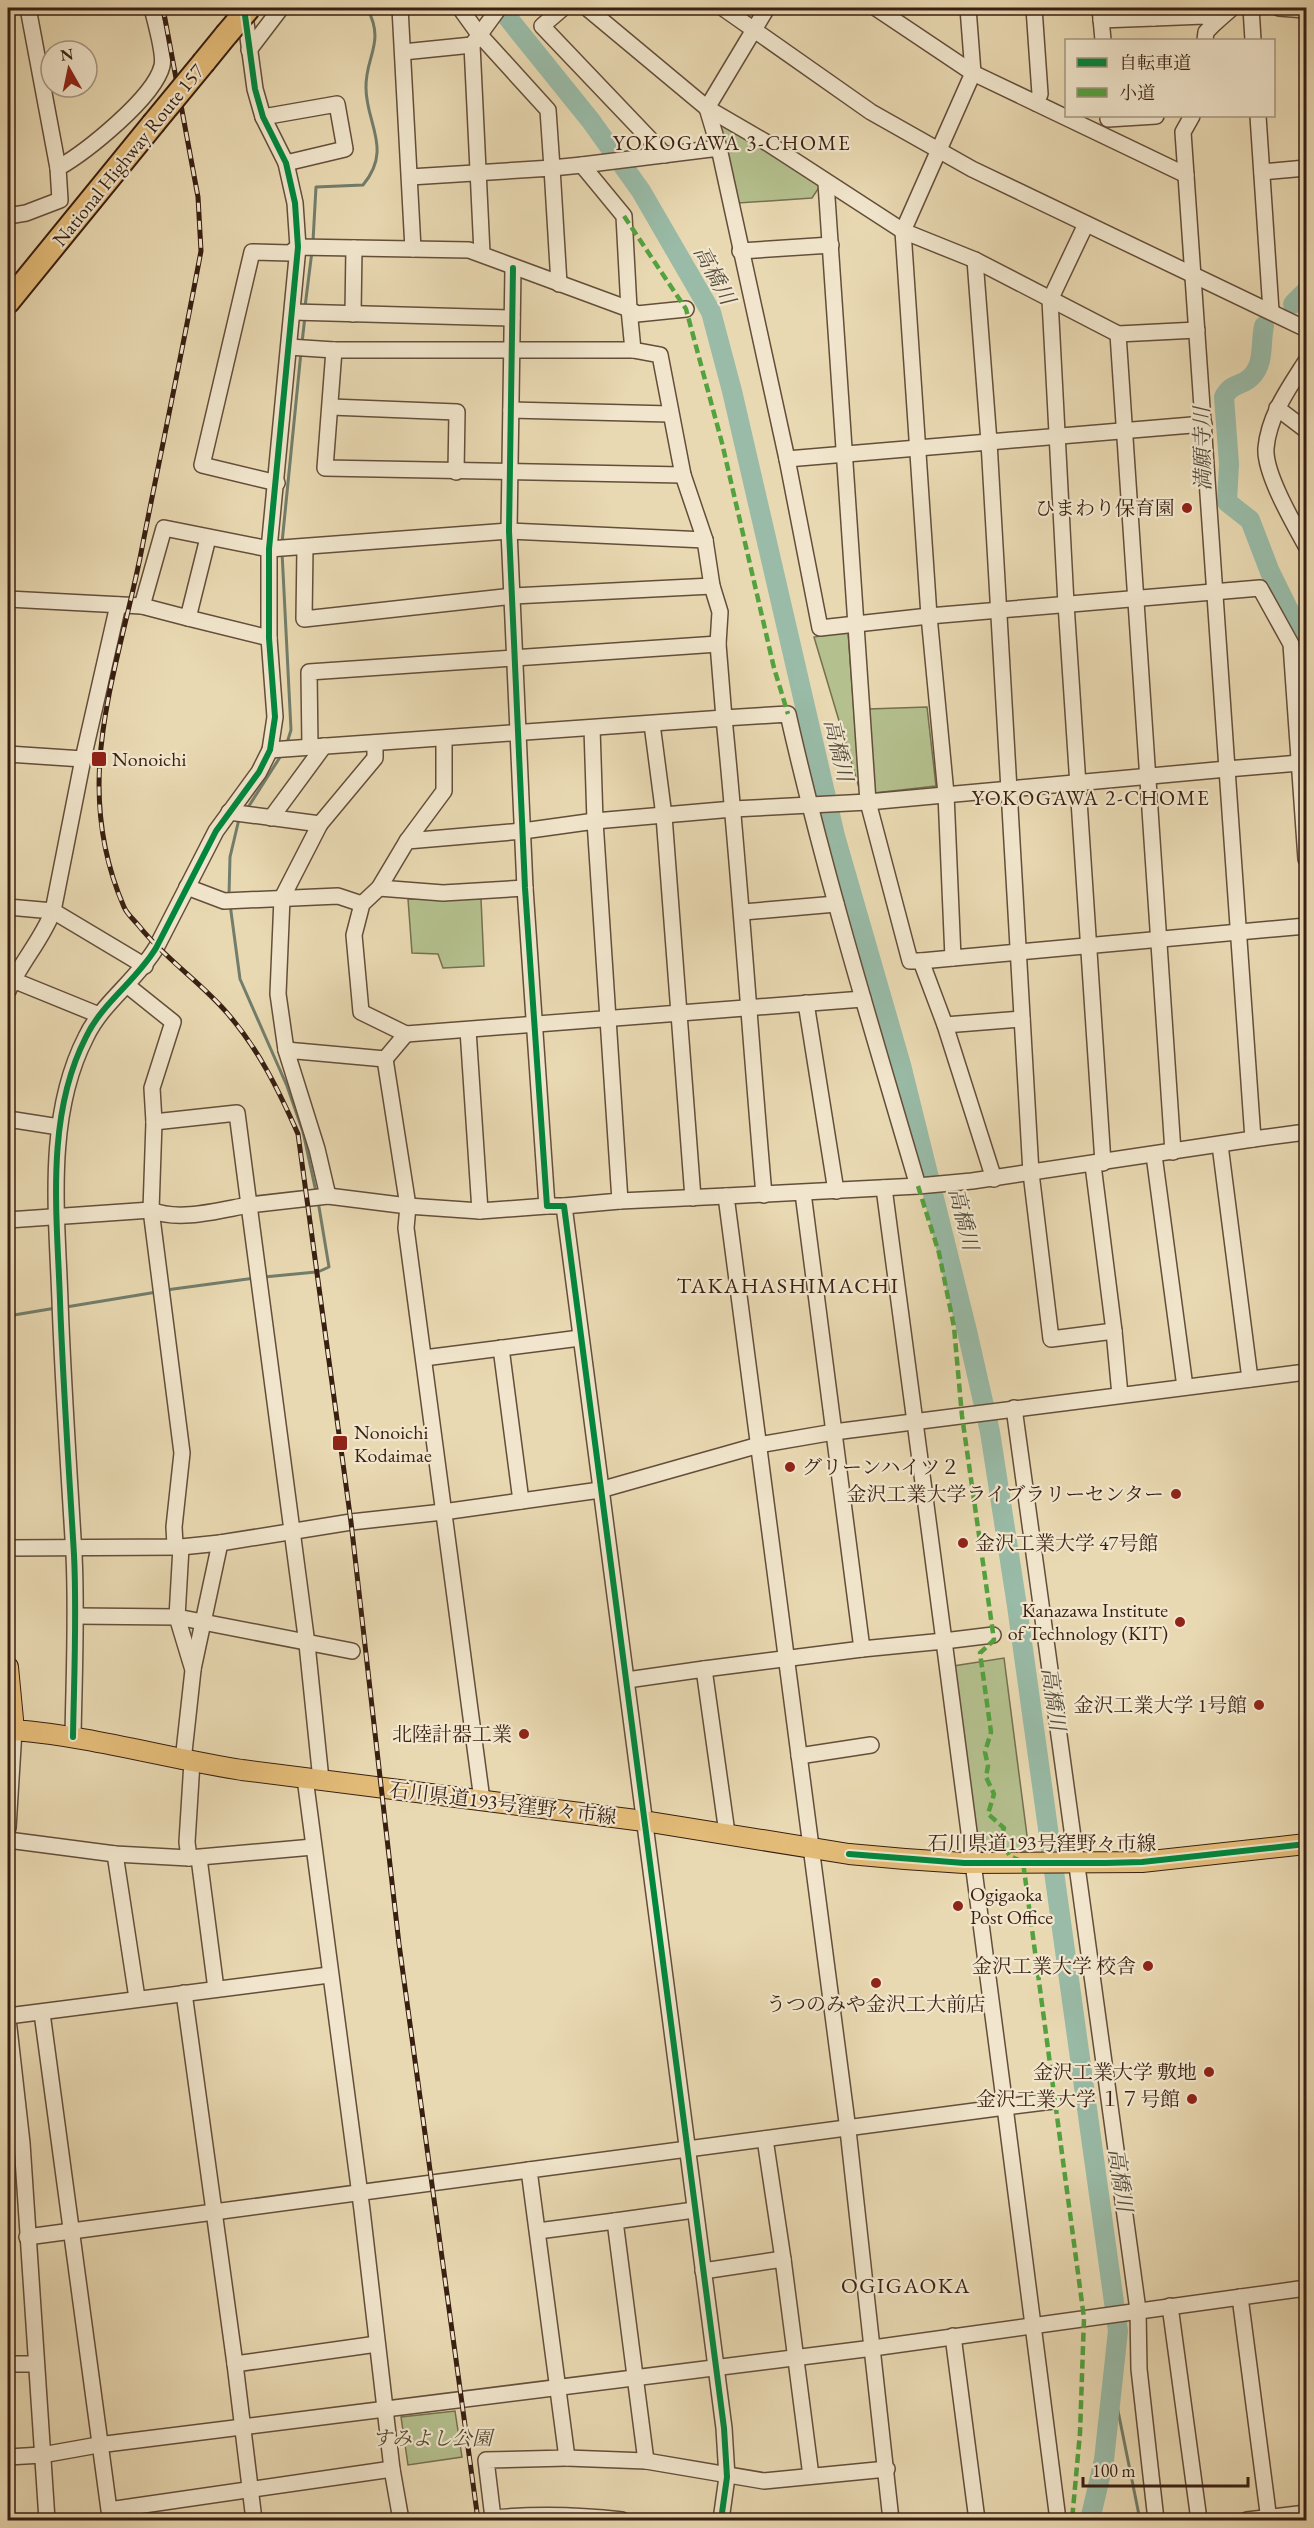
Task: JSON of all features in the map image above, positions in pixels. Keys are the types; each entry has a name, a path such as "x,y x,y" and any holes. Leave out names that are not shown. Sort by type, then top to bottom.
{"highway":[{"name":"National Highway Route 157","path":"8,302 249,8"}],"main road":[{"path":"8,1668 11,1729"},
{"name":"石川県道193号窪野々市線","path":"11,1729 73,1737 188,1761 644,1821 849,1854 973,1862 1142,1862 1306,1844"}],"street":[{"path":"8,216 26,213 60,200 58,168 28,8"},
{"path":"58,168 83,154 99,140 130,111 156,79 163,65 152,8"},
{"path":"244,8 255,89 263,117 285,163 308,247 298,348 277,483 277,548 269,638 279,750"},
{"path":"249,50 281,8"},
{"path":"400,8 413,249"},
{"path":"460,8 475,39 548,110 559,284"},
{"path":"482,253 475,39 499,8"},
{"path":"563,8 542,26 658,156"},
{"path":"587,8 707,108 769,144 903,231 975,260 1118,334 1197,330"},
{"path":"723,8 752,31 871,112 938,150 1086,224 1306,329"},
{"path":"767,8 707,108 719,148 787,459 820,628 930,616 1260,588 1291,644 1306,859"},
{"path":"876,8 896,15 973,73 1186,175"},
{"path":"953,958 946,794 917,447 903,231 973,73 968,8"},
{"path":"1034,8 1040,94 1036,103"},
{"path":"1205,39 1206,32 1232,8"},
{"path":"1251,8 1253,39"},
{"path":"1279,8 1306,10"},
{"path":"1103,39 1101,14 1153,13 1204,16 1216,22"},
{"path":"403,52 475,39"},
{"path":"263,117 337,104 345,149 285,163"},
{"path":"1110,139 1108,118 1132,117"},
{"path":"1191,117 1183,132 1191,273 1204,424 1253,1139"},
{"path":"1258,117 1271,311"},
{"path":"410,177 585,165 719,148"},
{"path":"585,165 624,216 633,350"},
{"path":"1262,172 1306,168"},
{"path":"826,183 845,453 863,803 910,961 1018,954 1306,926"},
{"path":"1086,224 1050,300 1066,604 1090,946 1098,1164 1120,1395"},
{"path":"740,251 831,245"},
{"path":"277,483 202,465 252,252 290,253 308,247 470,249 513,268 629,309 637,314 686,309"},
{"path":"353,314 354,248"},
{"path":"975,260 988,442 1031,1173 1051,1339 1114,1331"},
{"path":"513,268 509,531 516,657 516,733 533,1024 547,1206"},
{"path":"301,312 512,318"},
{"path":"1118,334 1173,1152"},
{"path":"298,348 633,350 660,355 683,475 705,540 712,586 720,612 718,644 743,912 748,1007 764,1195"},
{"path":"334,350 325,468 683,475"},
{"path":"1306,361 1277,408 1266,450 1277,491 1306,546"},
{"path":"331,407 457,412 456,472"},
{"path":"1277,408 1306,430"},
{"path":"511,410 670,414"},
{"path":"787,459 1204,424"},
{"path":"142,606 164,528 208,538 277,548 509,531 705,540"},
{"path":"188,618 208,538"},
{"path":"304,547 303,619 513,596 712,586"},
{"path":"8,599 142,606 269,638"},
{"path":"99,1015 9,982 47,927 54,911 83,759 118,605"},
{"path":"271,818 317,746 309,672 718,644"},
{"path":"73,1737 76,1616 56,1219 59,1127 62,1108 85,1038 99,1015 145,966 216,831 259,772 279,750 788,714 809,806 918,1186"},
{"path":"652,724 664,816 693,1198"},
{"path":"592,728 595,821 620,1201"},
{"path":"444,739 444,791 407,841 379,888 362,904 354,934 361,1012 406,1034 863,999"},
{"path":"321,1197 317,1149 286,1050 278,994 282,898 320,824 375,758 375,743"},
{"path":"8,754 83,759"},
{"path":"407,841 523,831 595,821 733,809 863,803 1299,763"},
{"path":"231,812 320,824"},
{"path":"187,887 229,901 338,896 362,904"},
{"path":"379,888 443,893 525,888"},
{"path":"743,912 836,904"},
{"path":"8,907 54,911 145,966"},
{"path":"921,961 945,1025 994,1179"},
{"path":"128,986 172,1022 152,1088 154,1122 151,1210 182,1453 174,1527 178,1546 177,1617 193,1670"},
{"path":"806,1003 836,1191"},
{"path":"945,1025 1022,1019"},
{"path":"468,1030 480,1211"},
{"path":"406,1034 385,1059 408,1206 406,1228 482,1800"},
{"path":"286,1050 385,1059"},
{"path":"154,1122 237,1113 307,1644 313,1779 313,1847 359,2192 392,2469 401,2520"},
{"path":"8,1119 59,1127"},
{"path":"8,1220 56,1219 151,1210 160,1214 198,1213 321,1197 480,1211 620,1201 918,1186 994,1179 1306,1132"},
{"path":"1220,1145 1250,1378"},
{"path":"1154,1155 1185,1387"},
{"path":"884,1188 1058,2520"},
{"path":"803,1193 862,1649"},
{"path":"726,1196 848,2130 891,2520"},
{"path":"564,1206 716,2367 727,2476 721,2520"},
{"path":"424,1358 580,1338"},
{"path":"501,1348 521,1501"},
{"path":"8,1548 220,1544 351,1522 443,1512 600,1490 759,1445 834,1432 1306,1372"},
{"path":"1014,1408 1077,1863 1135,2311 1139,2369 1156,2520"},
{"path":"216,1989 188,1819 188,1761 193,1670 220,1544"},
{"path":"76,1616 177,1617 352,1651"},
{"path":"627,1680 862,1649 993,1635"},
{"path":"704,1669 727,1833"},
{"path":"8,1828 11,1729"},
{"path":"799,1755 871,1745"},
{"path":"8,1840 115,1854 194,1858 313,1847"},
{"path":"115,1854 137,1998"},
{"path":"47,2520 22,2143 8,2018 137,1998 329,1975"},
{"path":"184,1993 254,2520"},
{"path":"42,2013 98,2445 109,2510 392,2469"},
{"path":"27,2237 686,2149 848,2130 1053,2101"},
{"path":"765,2139 811,2476"},
{"path":"529,2170 567,2458"},
{"path":"538,2231 694,2210"},
{"path":"615,2221 646,2461"},
{"path":"703,2271 783,2259"},
{"path":"8,2457 42,2455 98,2445 873,2348 1306,2288"},
{"path":"1240,2297 1269,2519"},
{"path":"1170,2306 1199,2520"},
{"path":"953,2336 977,2520"},
{"path":"235,2364 377,2344"},
{"path":"8,2364 36,2364"},
{"path":"622,2520 586,2516 494,2519 486,2460 567,2458 646,2461 764,2481 887,2469"},
{"path":"1247,2520 1306,2513"}],"green space":[{"path":"714,115 820,186 812,198 738,203"},
{"path":"848,632 860,791 814,637"},
{"path":"927,707 936,786 874,793 868,709"},
{"path":"408,899 481,899 484,966 443,968 438,954 412,953"},
{"path":"1004,1658 1029,1851 973,1851 947,1667"},
{"name":"すみよし公園","path":"455,2411 462,2457 408,2465 401,2417"}],"waterway":[{"path":"313,241 316,187 363,185 372,172 376,160 376,136 366,88 375,31 367,8"},
{"name":"高橋川","path":"500,8 591,121 641,191 711,312 732,391 835,836 901,1065 967,1331 990,1432 1017,1606 1118,2331 1104,2460 1090,2520"},
{"path":"305,307 312,251"},
{"name":"満願寺川","path":"1293,304 1306,291"},
{"path":"302,343 305,316"},
{"name":"満願寺川","path":"1264,326 1260,359 1255,372 1247,380 1230,389 1224,397 1229,464 1227,502 1250,520 1270,572 1299,631 1306,633"},
{"path":"282,543 301,352"},
{"path":"282,552 291,730 287,743"},
{"path":"247,809 282,754"},
{"path":"229,895 230,857 239,819"},
{"path":"230,904 240,979 287,1086 303,1132 316,1192"},
{"path":"318,1201 329,1267 320,1271"},
{"path":"264,1277 316,1272"},
{"path":"166,1290 255,1278"},
{"path":"66,1307 157,1292"},
{"path":"8,1316 56,1308"},
{"path":"1112,2381 1140,2520"}],"railway":[{"path":"163,8 198,197 201,251 140,558 110,690 99,775 101,818 108,862 125,910 149,938 217,1002 239,1028 268,1071 298,1134 351,1522 399,1944 478,2520"}],"marked path":[{"path":"624,216 686,309 722,443 774,668 788,714"},
{"path":"918,1186 939,1253 954,1327 962,1416 994,1640 980,1653 991,1732 985,1752 988,1766 986,1777 994,1794 988,1814 1004,1828 1000,1839 1010,1856 1023,1862 1084,2318 1080,2433 1072,2520"}],"cycle path":[{"path":"73,1737 75,1578 56,1200 56,1166 64,1100 73,1068 93,1025 156,948 216,831 259,772 270,750 275,717 269,638 269,549 298,247 295,203 286,163 263,117 255,89 244,8"},
{"path":"513,268 509,531 525,888 547,1206 564,1206 724,2428 727,2477 721,2520"},
{"path":"849,1854 964,1863 1106,1863 1142,1862 1306,1844"}],"place":[{"name":"ひまわり保育園","path":"1187,508"},
{"name":"Nonoichi","path":"99,759"},
{"name":"Nonoichi Kodaimae","path":"340,1443"},
{"name":"グリーンハイツ２","path":"790,1467"},
{"name":"金沢工業大学ライブラリーセンター","path":"1176,1494"},
{"name":"金沢工業大学 47号館","path":"963,1543"},
{"name":"Kanazawa Institute of Technology (KIT)","path":"1180,1622"},
{"name":"金沢工業大学 1号館","path":"1259,1705"},
{"name":"北陸計器工業","path":"524,1734"},
{"name":"Ogigaoka Post Office","path":"958,1906"},
{"name":"金沢工業大学 校舎","path":"1148,1966"},
{"name":"うつのみや金沢工大前店","path":"876,1983"},
{"name":"金沢工業大学 敷地","path":"1209,2072"},
{"name":"金沢工業大学 １７号館","path":"1192,2099"}],"district":[{"name":"YOKOGAWA 3-CHOME","path":"732,142"},
{"name":"YOKOGAWA 2-CHOME","path":"1091,797"},
{"name":"TAKAHASHIMACHI","path":"788,1285"},
{"name":"OGIGAOKA","path":"906,2285"}]}
